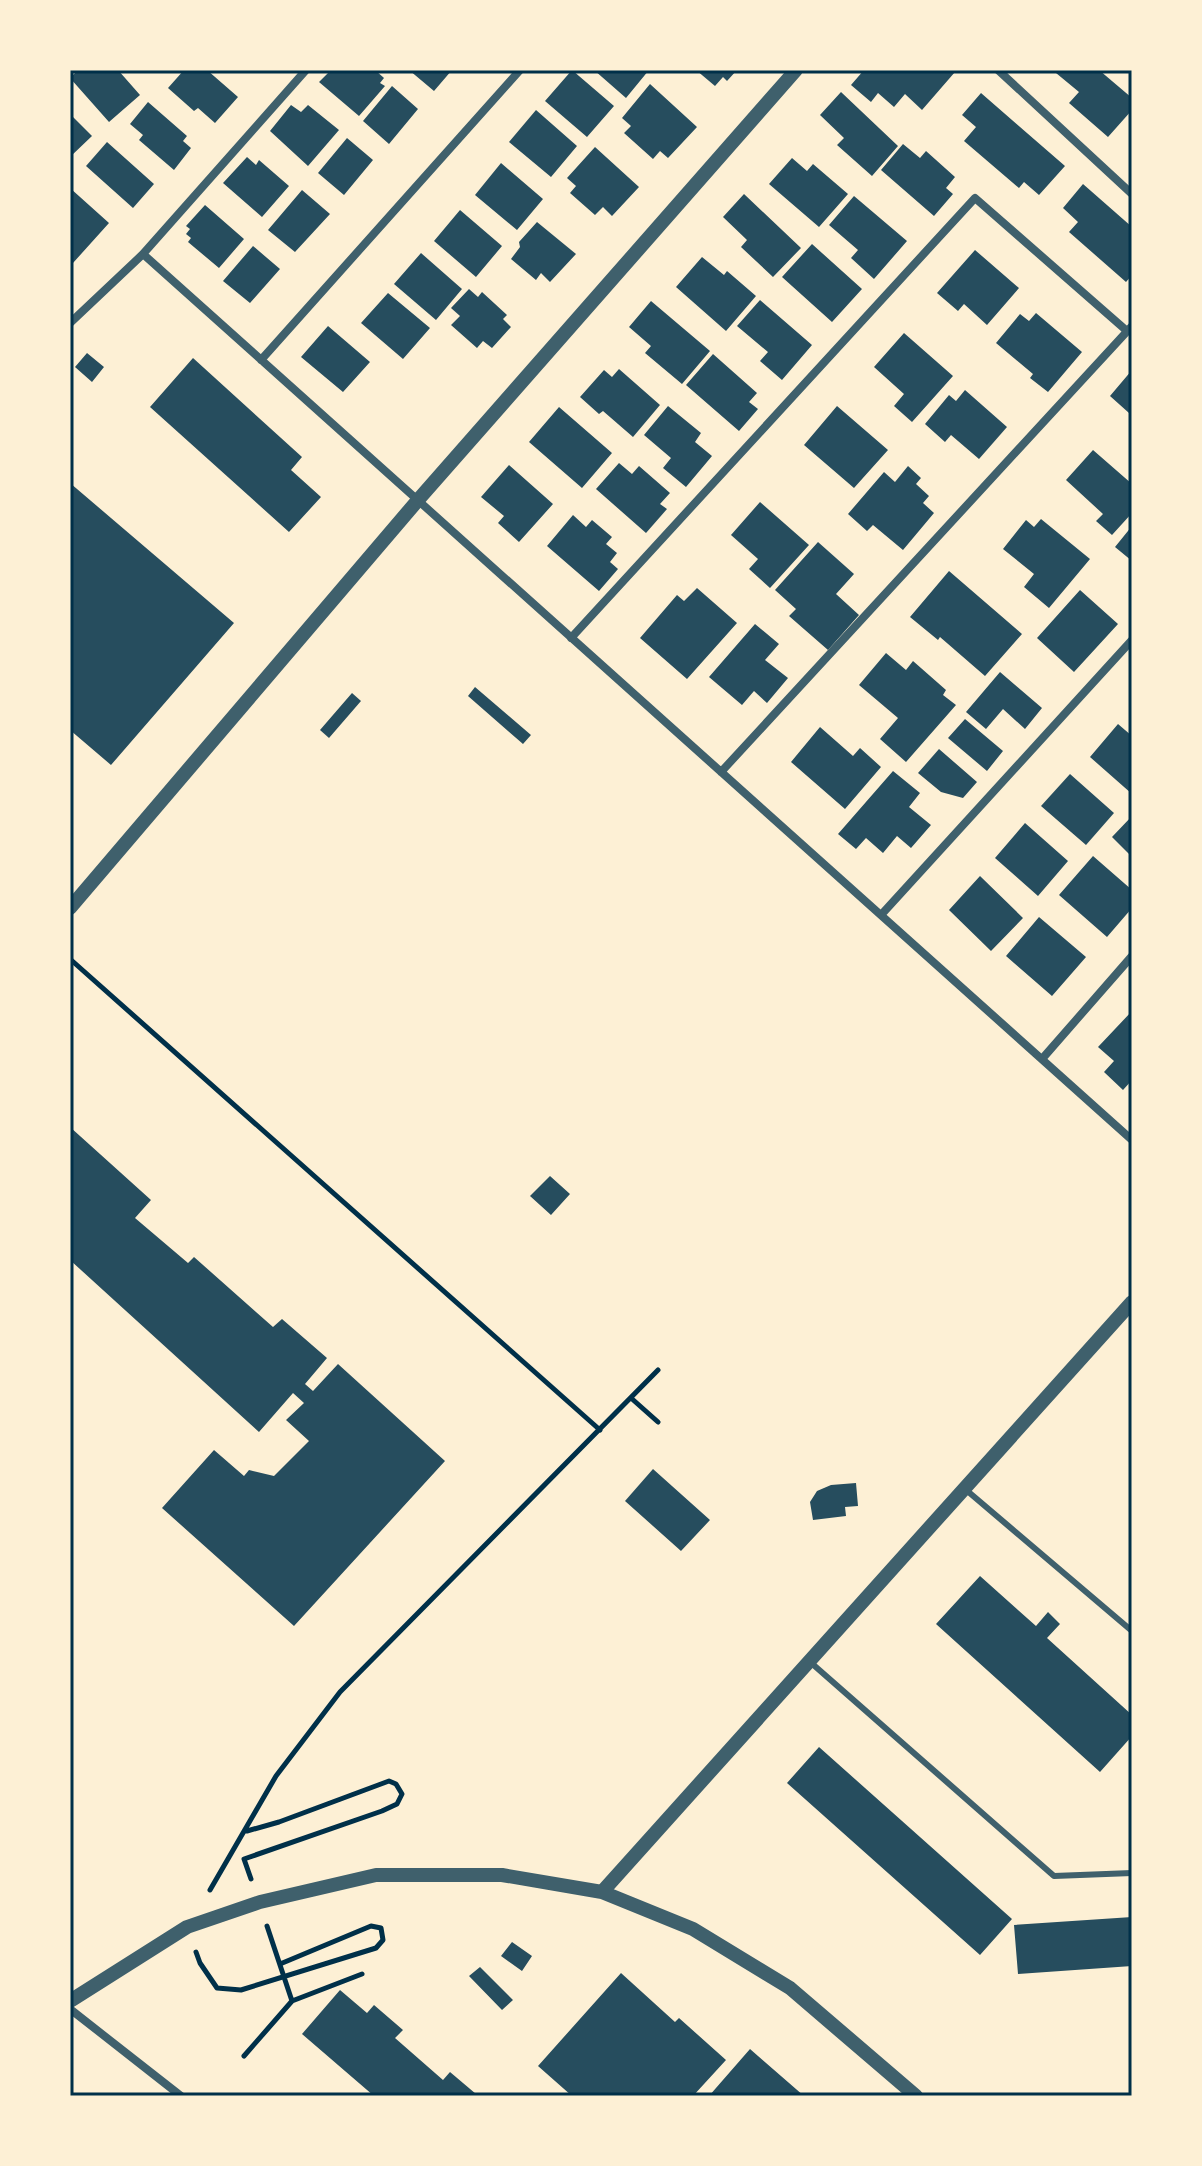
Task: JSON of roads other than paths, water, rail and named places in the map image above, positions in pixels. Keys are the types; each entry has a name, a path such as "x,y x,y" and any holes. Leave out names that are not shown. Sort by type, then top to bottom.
{"street":[{"path":"70,323 143,254 306,70"},
{"path":"261,360 520,70"},
{"path":"70,908 418,500 796,70"},
{"path":"998,70 1132,194"},
{"path":"571,638 975,198 1130,328 721,772"},
{"path":"143,254 1132,1140"},
{"path":"881,915 1132,640"},
{"path":"1042,1059 1132,956"},
{"path":"602,1892 1132,1302"},
{"path":"70,2001 187,1927 260,1902 376,1875 502,1875 602,1892 693,1929 790,1988 916,2096"},
{"path":"70,2009 181,2096"}],"lane":[{"path":"965,1489 1132,1631"},
{"path":"808,1661 1054,1876 1132,1873"}]}
